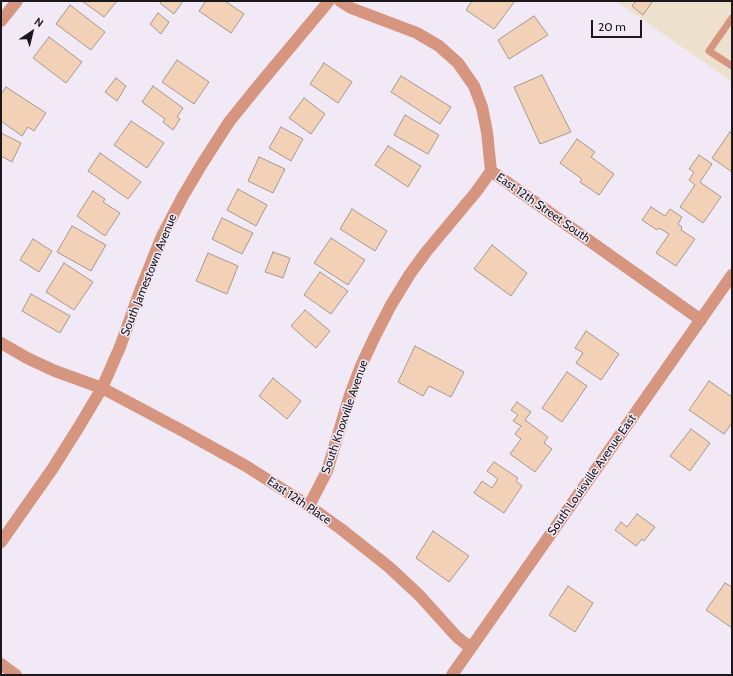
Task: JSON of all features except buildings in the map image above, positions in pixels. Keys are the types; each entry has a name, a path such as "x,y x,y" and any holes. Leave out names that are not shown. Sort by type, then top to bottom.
{"street":[{"path":"1,20 17,1"},
{"name":"South Jamestown Avenue","path":"1,542 53,468 102,388 120,347 162,236 183,196 229,122 329,1"},
{"name":"East 12th Street South","path":"340,1 351,8 418,33 439,46 458,63 474,86 482,108 487,132 491,171 701,320"},
{"name":"South Knoxville Avenue","path":"309,506 328,471 350,395 361,366 391,305 410,274 426,252 476,192 491,171"},
{"name":"South Louisville Avenue East","path":"452,675 732,275"},
{"name":"East 12th Place","path":"1,343 27,358 55,371 102,388 246,466 309,506 389,567 419,595 457,637 471,648"},
{"path":"1,664 16,675"}],"lane":[{"path":"732,18 709,51 732,66"}],"shaded area":[{"path":"616,1 732,1 732,82"}]}
